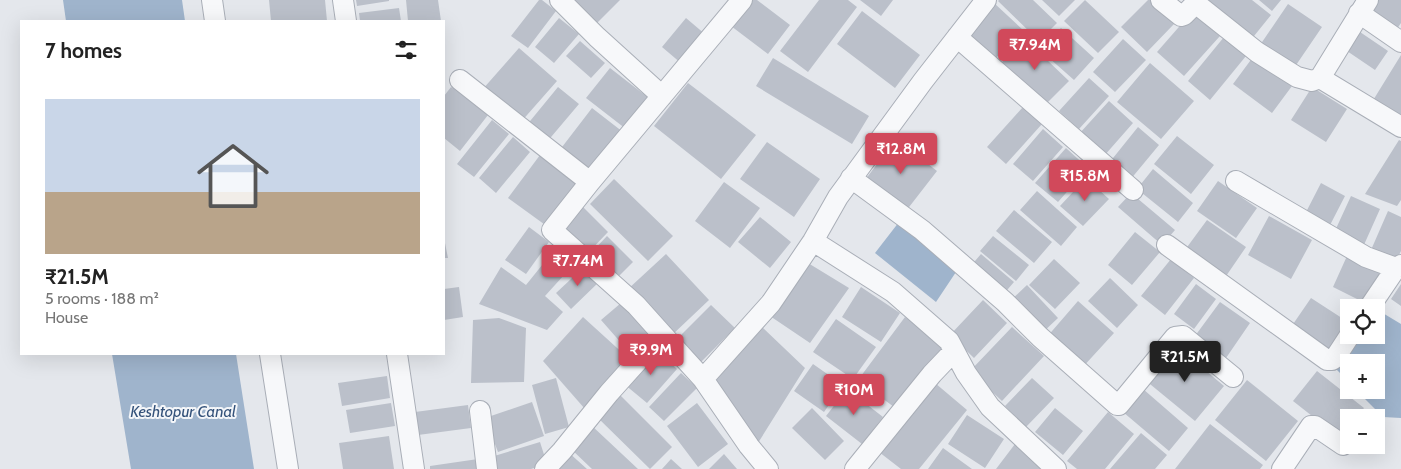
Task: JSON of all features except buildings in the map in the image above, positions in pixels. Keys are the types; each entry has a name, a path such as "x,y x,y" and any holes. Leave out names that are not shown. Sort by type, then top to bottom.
{"street":[{"path":"212,0 215,20"},
{"path":"343,0 346,20"},
{"path":"560,0 597,37 662,96"},
{"path":"742,0 552,230 636,305 703,379 749,446 768,469"},
{"path":"703,379 771,303 813,241 851,178 986,0"},
{"path":"1161,0 1181,16 1184,16 1193,6 1199,6 1257,52 1297,77 1312,81 1320,78 1363,7 1401,42"},
{"path":"957,37 1133,190"},
{"path":"1320,78 1401,127"},
{"path":"460,80 590,182"},
{"path":"851,178 922,230 1005,302 1048,344 1116,405 1120,405 1179,335 1183,336 1233,377"},
{"path":"1236,181 1366,257 1398,267 1375,299"},
{"path":"813,241 893,292 949,341 953,352 990,407 1056,469"},
{"path":"1167,245 1327,360 1332,360 1344,344"},
{"path":"545,469 662,334"},
{"path":"855,469 932,374 953,352"},
{"path":"270,355 288,469"},
{"path":"397,355 414,469"},
{"path":"480,411 487,469"},
{"path":"1282,469 1311,426 1315,426 1340,443"}],"water":[{"path":"63,0 182,0 185,20 66,20"},
{"path":"899,222 958,269 936,302 875,253"},
{"path":"1385,314 1401,324 1401,418 1385,417 1385,409 1375,409 1365,399 1385,399 1385,354 1340,354 1340,373 1331,364 1347,344 1385,344"},
{"name":"Keshtopur Canal","path":"112,355 236,355 254,469 131,469"}]}
